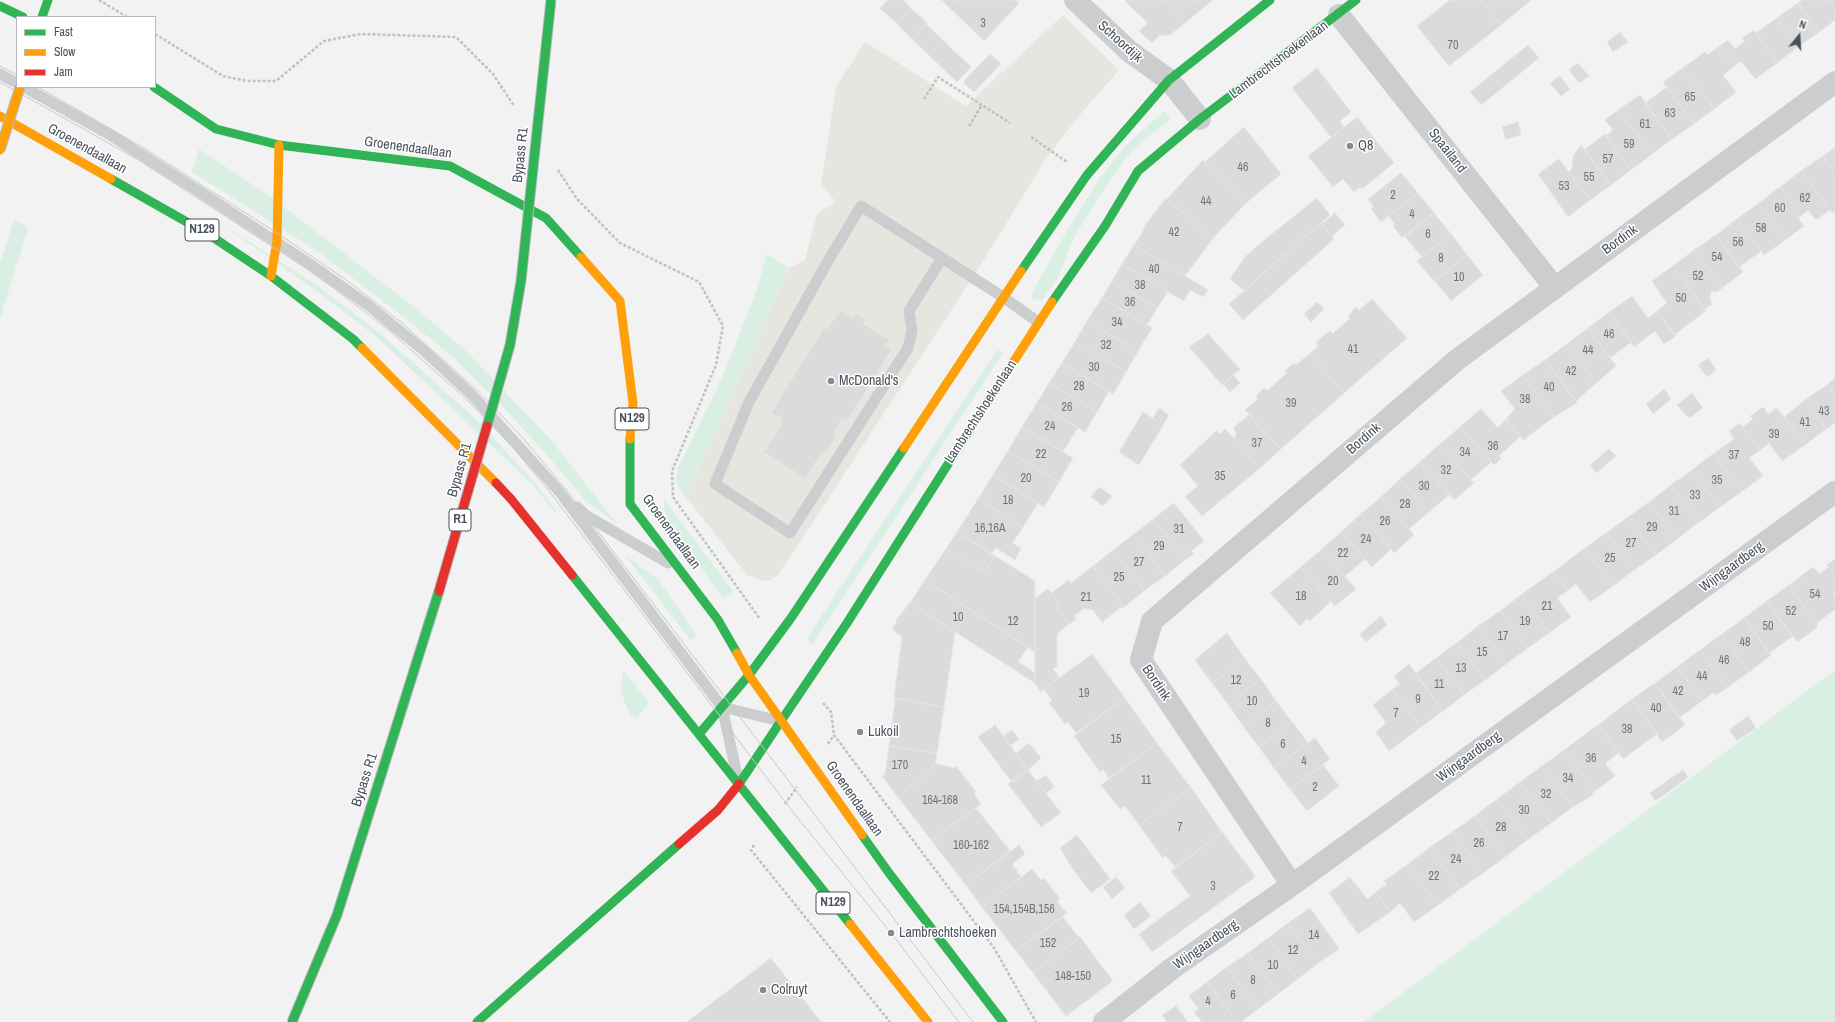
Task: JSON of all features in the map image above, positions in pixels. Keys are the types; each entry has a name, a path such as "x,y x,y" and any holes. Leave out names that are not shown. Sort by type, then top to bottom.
{"main road":[{"path":"42,16 48,0"},
{"name":"Bypass R1","path":"292,1022 338,915 436,603 510,346 521,282 551,0"},
{"path":"699,734 749,675 792,618 1004,297 1087,175 1169,80 1270,0"},
{"name":"Lambrechtshoekenlaan","path":"477,1022 718,810 739,784 843,629 1038,322 1105,226 1138,171 1200,119 1339,15 1356,0"},
{"path":"0,6 21,16"},
{"path":"0,150 20,88"},
{"name":"Groenendaallaan","path":"155,88 216,129 279,145 450,166 546,218 620,301 633,403 630,444 630,504 718,620 749,675 889,873 1003,1022"},
{"name":"Groenendaallaan","path":"0,116 208,234 272,276 352,339 511,499 928,1022"},
{"path":"272,276 277,241 279,145"}],"street":[{"name":"Schoordijk","path":"1075,0 1129,51 1169,80"},
{"name":"Spaailand","path":"1339,15 1555,288"},
{"path":"1169,80 1200,119"},
{"name":"Bordink","path":"1292,885 1141,660 1152,621 1458,359 1835,82"},
{"name":"Wijngaardberg","path":"1104,1022 1174,967 1292,885 1835,492"}],"lane":[{"path":"0,74 16,82"},
{"path":"26,88 112,136 277,241 368,305 422,349 474,396 558,490 722,707 739,784"},
{"path":"942,258 909,312 912,330 908,348 790,533 715,484 748,402 828,260 862,206 1004,297 1038,322"},
{"path":"558,490 587,516 682,571"},
{"path":"722,707 781,721"}],"path":[{"path":"99,0 125,16"},
{"path":"924,99 938,77 1010,123"},
{"path":"969,126 982,105"},
{"path":"1031,137 1087,175"},
{"path":"890,1022 751,850 834,735 994,948 1036,1022"}],"shaded area":[{"path":"1063,15 1119,70 1078,117 1045,160 982,263 779,574 771,580 763,581 747,575 686,497 789,268 805,260 817,214 836,202 821,185 836,87 865,42 966,106"}],"green space":[{"path":"1164,111 1169,114 1170,120 1141,142 1131,152 1107,184 1076,234 1058,278 1042,300 1032,299 1031,296 1033,291 1068,229 1100,178 1124,147"},
{"path":"199,149 271,197 419,311 466,351 552,441 617,524 586,501 541,448 455,359 410,322 320,253 192,172"},
{"path":"14,219 28,228 0,319 0,264"},
{"path":"217,221 321,288 381,334 478,421 536,484 556,511 555,513 534,486 378,338 318,292"},
{"path":"767,254 789,268 686,497 678,487 676,480 678,468 723,376 756,292"},
{"path":"997,350 1003,353 812,645 807,638"},
{"path":"664,499 733,591 723,599 666,518"},
{"path":"625,555 658,579 697,636 691,641"},
{"path":"623,670 649,703 637,718 630,715 621,692"},
{"path":"1835,670 1835,1022 1364,1022"}],"building":[{"path":"888,0 903,0 911,8 896,23 880,8"},
{"path":"942,0 955,0 949,7"},
{"path":"955,0 1015,0 1019,3 984,41 949,7"},
{"path":"1163,0 1185,23 1170,35 1160,35 1152,43 1139,31 1148,23 1125,1"},
{"path":"1163,0 1198,0 1204,7 1185,23"},
{"path":"1198,0 1213,0 1204,7"},
{"path":"1450,0 1481,0 1501,25 1449,66 1417,26"},
{"path":"1481,0 1531,0 1501,25"},
{"path":"1802,0 1828,0 1835,9 1835,20 1819,32 1798,3"},
{"path":"1828,0 1835,0 1835,9"},
{"path":"1798,3 1819,32 1798,47 1777,18"},
{"path":"911,8 927,23 912,39 896,23"},
{"path":"1777,18 1798,47 1777,63 1756,33"},
{"path":"926,24 971,67 957,82 912,39"},
{"path":"1754,30 1777,63 1755,79 1741,61 1732,68 1717,48 1728,40 1735,49 1745,41 1742,38"},
{"path":"1620,32 1628,42 1613,52 1607,42"},
{"path":"1528,45 1539,58 1481,105 1470,92"},
{"path":"1717,48 1732,68 1723,75 1736,92 1714,109 1683,68 1705,52 1708,55"},
{"path":"990,54 1001,64 974,92 963,82"},
{"path":"1578,63 1589,76 1579,83 1569,70"},
{"path":"1317,68 1351,112 1340,121 1344,127 1331,137 1292,88"},
{"path":"1683,68 1714,109 1694,124 1663,82"},
{"path":"1560,76 1570,89 1561,96 1550,83"},
{"path":"1667,87 1694,124 1672,139 1645,103"},
{"path":"1640,95 1672,139 1652,154 1618,110"},
{"path":"1618,110 1652,154 1631,170 1606,136 1613,130 1605,120"},
{"name":"Q8","path":"1357,117 1394,163 1362,189 1360,187 1354,192 1343,179 1333,187 1308,156"},
{"path":"1518,122 1521,135 1506,139 1502,127"},
{"path":"1244,127 1281,174 1245,204 1205,162"},
{"path":"1605,134 1631,170 1611,185 1584,150"},
{"path":"1581,145 1611,185 1590,200 1569,172 1572,169 1573,156"},
{"path":"1835,147 1835,173 1823,156"},
{"path":"1823,156 1835,173 1835,211 1832,213 1801,171"},
{"path":"1559,159 1590,200 1568,217 1538,174"},
{"path":"1203,160 1245,204 1213,238 1167,199"},
{"path":"1801,171 1830,210 1816,220 1808,210 1801,216 1780,187"},
{"path":"1401,173 1418,193 1381,222 1371,209 1374,207 1368,199"},
{"path":"1780,187 1801,216 1798,218 1804,226 1785,240 1759,203"},
{"path":"1418,193 1434,213 1402,238 1393,226 1395,224 1389,216"},
{"path":"1166,198 1213,238 1185,276 1134,245 1145,228 1144,227"},
{"path":"1317,198 1330,215 1244,290 1230,279 1245,257"},
{"path":"1759,203 1785,240 1764,255 1737,219"},
{"path":"1335,213 1345,225 1332,236 1322,224"},
{"path":"1434,213 1451,234 1422,257 1405,237"},
{"path":"1737,219 1761,251 1739,267 1716,235"},
{"path":"1321,223 1334,239 1243,320 1229,304"},
{"path":"1451,234 1467,255 1434,281 1417,261"},
{"path":"1716,235 1743,272 1722,288 1694,250"},
{"path":"1134,245 1208,290 1203,297 1190,290 1184,301 1168,292 1122,264"},
{"path":"1694,250 1722,288 1717,292 1711,291 1710,299 1712,304 1705,309 1673,266"},
{"path":"1467,255 1483,275 1451,301 1435,281"},
{"path":"1122,264 1168,292 1157,308 1112,281"},
{"path":"1673,266 1706,311 1674,335 1657,311 1667,303 1652,281"},
{"path":"1112,281 1157,308 1147,325 1102,298"},
{"path":"1632,296 1648,318 1657,311 1676,336 1664,344 1655,331 1634,347 1609,312"},
{"path":"1102,298 1152,328 1138,351 1087,321"},
{"path":"1372,299 1407,338 1344,393 1309,354 1319,346 1316,342 1330,331 1333,334 1350,318 1348,316 1356,307 1359,310"},
{"path":"1317,302 1324,309 1311,322 1304,314"},
{"name":"McDonald's","path":"841,310 854,318 856,314 866,319 863,324 889,340 885,346 892,349 848,419 841,420 834,434 835,439 827,451 821,452 822,455 819,456 804,480 803,477 766,453 763,454 781,426 780,417 771,413 824,328 827,330"},
{"path":"1609,312 1631,342 1610,358 1588,328"},
{"path":"1087,321 1138,351 1126,372 1075,342"},
{"path":"1588,328 1616,366 1596,383 1567,344"},
{"path":"1208,334 1240,369 1222,385 1189,347"},
{"path":"1075,342 1126,372 1113,394 1062,363"},
{"path":"1567,344 1596,383 1576,401 1545,360"},
{"path":"1309,354 1344,393 1281,449 1245,410 1258,399 1256,396 1264,388 1267,391 1287,373 1285,371 1293,363 1296,365"},
{"path":"1708,358 1716,370 1707,377 1698,365"},
{"path":"1545,360 1577,403 1554,417 1523,375"},
{"path":"1062,363 1109,391 1097,412 1049,383"},
{"path":"1233,375 1240,383 1230,392 1223,384"},
{"path":"1523,375 1554,417 1523,440 1506,419 1515,409 1501,391"},
{"path":"1835,378 1835,396 1827,385"},
{"path":"1049,383 1097,412 1085,432 1037,403"},
{"path":"1827,385 1835,396 1835,423 1826,429 1805,400"},
{"path":"1664,389 1671,399 1653,414 1646,404"},
{"path":"1692,393 1703,408 1689,418 1677,405"},
{"path":"1805,400 1826,429 1805,445 1784,417"},
{"path":"1037,403 1078,428 1063,451 1022,427"},
{"path":"1763,407 1768,414 1777,408 1805,445 1782,461 1769,443 1760,450 1743,427 1753,419 1750,416"},
{"path":"1159,408 1169,415 1163,425 1153,418"},
{"path":"1481,409 1498,428 1506,419 1520,437 1499,456 1501,459 1494,465 1460,427"},
{"path":"1143,412 1163,425 1139,465 1119,452"},
{"path":"1249,415 1281,449 1260,468 1233,438 1237,434 1233,428"},
{"path":"1740,423 1760,450 1749,458 1763,476 1741,492 1714,453 1734,439 1729,431"},
{"path":"1022,427 1073,458 1059,482 1008,451"},
{"path":"1460,427 1491,462 1471,480 1440,444"},
{"path":"1225,429 1260,468 1202,516 1185,497 1198,486 1180,465 1216,431 1220,434"},
{"path":"1440,444 1474,483 1454,500 1420,462"},
{"path":"1609,449 1616,456 1596,473 1590,465"},
{"path":"1008,451 1059,482 1044,507 993,475"},
{"path":"1714,453 1741,492 1720,507 1692,470"},
{"path":"1420,462 1449,495 1429,512 1400,479"},
{"path":"1692,470 1720,507 1698,523 1671,485"},
{"path":"993,475 1038,503 1023,527 978,499"},
{"path":"1400,479 1429,512 1409,529 1381,497"},
{"path":"1671,485 1698,523 1677,539 1649,502"},
{"path":"1099,487 1112,496 1103,506 1091,497"},
{"path":"1381,497 1414,535 1394,553 1361,514"},
{"path":"978,499 1023,527 1012,543 1021,548 1015,560 996,548 992,553 957,532"},
{"path":"1649,502 1677,539 1656,555 1628,517"},
{"path":"1174,503 1204,541 1191,551 1194,554 1185,560 1153,519"},
{"path":"1361,514 1391,549 1372,567 1341,532"},
{"path":"1628,517 1656,555 1634,570 1606,533"},
{"path":"1153,519 1185,560 1165,576 1134,534"},
{"path":"957,532 995,556 984,572 946,549"},
{"path":"1341,532 1365,559 1345,576 1321,550"},
{"path":"1606,533 1634,570 1613,586 1585,548"},
{"path":"1134,534 1165,576 1144,591 1113,550"},
{"path":"1585,548 1613,586 1590,602 1576,584 1567,591 1553,572"},
{"path":"946,549 984,572 995,556 1035,581 1035,652 925,580"},
{"path":"1113,550 1144,591 1124,607 1093,566"},
{"path":"1321,550 1356,589 1335,606 1301,567"},
{"path":"1835,559 1835,576 1827,565"},
{"path":"1093,566 1124,607 1121,607 1103,621 1103,623 1092,609 1090,610 1085,608 1074,616 1076,619 1069,624 1057,607 1059,603 1051,593 1069,580 1071,583"},
{"path":"1301,567 1331,601 1310,621 1307,619 1300,626 1270,593"},
{"path":"1813,567 1819,574 1829,567 1835,576 1835,592 1833,594 1835,597 1835,609 1816,624 1789,585"},
{"path":"1553,572 1567,591 1557,598 1571,617 1549,633 1521,595"},
{"path":"925,580 1028,647 1018,662 1035,673 1035,683 910,603"},
{"path":"1789,585 1818,627 1797,642 1767,601"},
{"path":"1048,589 1059,603 1057,607 1069,624 1057,634 1057,666 1053,669 1059,677 1041,692 1035,683 1035,598"},
{"path":"1521,595 1549,633 1528,648 1500,611"},
{"path":"1767,601 1792,637 1769,653 1744,618"},
{"path":"910,603 955,632 944,707 894,698 902,637 892,629 897,621 896,620"},
{"path":"1500,611 1528,648 1506,664 1478,626"},
{"path":"1381,616 1387,625 1366,642 1360,634"},
{"path":"1744,618 1771,655 1749,672 1722,634"},
{"path":"1478,626 1506,664 1485,680 1458,642"},
{"path":"1227,633 1245,659 1212,683 1195,660"},
{"path":"1722,634 1749,672 1727,688 1700,650"},
{"path":"1458,642 1485,680 1464,695 1436,658"},
{"path":"1700,650 1727,688 1716,695 1714,692 1702,701 1677,667"},
{"path":"1092,654 1125,698 1076,733 1068,722 1065,724 1049,703 1052,700 1044,689"},
{"path":"1436,658 1464,695 1443,711 1415,674"},
{"path":"1245,659 1261,679 1228,704 1212,683"},
{"path":"1409,664 1443,711 1421,727 1393,689 1400,684 1394,676"},
{"path":"1677,667 1702,701 1679,718 1655,683"},
{"path":"1261,679 1276,701 1243,726 1228,704"},
{"path":"1655,683 1685,725 1662,742 1632,699"},
{"path":"1393,689 1421,727 1389,751 1376,732 1386,723 1373,705"},
{"path":"894,698 944,707 937,753 889,746 895,700"},
{"path":"1125,698 1157,743 1109,778 1103,769 1100,772 1074,736"},
{"path":"1632,699 1657,734 1623,759 1598,725"},
{"path":"1276,701 1292,722 1259,747 1243,726"},
{"path":"1748,716 1756,728 1737,741 1729,730"},
{"path":"1292,722 1308,743 1274,768 1259,747"},
{"path":"995,725 1028,770 1012,782 978,737"},
{"path":"1598,725 1618,753 1605,764 1615,776 1595,791 1564,750"},
{"path":"1012,730 1019,739 1010,746 1003,736"},
{"path":"1315,738 1330,759 1290,789 1274,768"},
{"path":"1029,743 1041,758 1028,770 1016,753"},
{"path":"1157,743 1191,788 1139,825 1125,806 1120,809 1101,785"},
{"path":"889,746 937,753 935,765 930,768 932,770 898,797 882,776 885,775"},
{"path":"1564,750 1595,791 1592,793 1593,795 1573,807 1542,766"},
{"path":"936,764 955,768 956,766 976,792 974,794 981,804 931,840 898,797 932,770 930,768"},
{"path":"1323,765 1339,786 1307,811 1290,789"},
{"path":"1542,766 1573,807 1551,823 1519,783"},
{"path":"1028,770 1061,813 1041,827 1008,784"},
{"path":"1683,770 1688,777 1656,801 1650,793"},
{"path":"1046,775 1054,787 1046,793 1037,781"},
{"path":"1519,783 1551,823 1527,840 1497,799"},
{"path":"1191,788 1222,832 1175,867 1166,856 1163,858 1139,825"},
{"path":"1497,799 1527,840 1505,857 1475,816"},
{"path":"976,808 1010,851 966,885 931,840"},
{"path":"1475,816 1505,857 1483,873 1452,832"},
{"path":"1222,832 1254,874 1254,878 1152,952 1139,934 1190,896 1171,871"},
{"path":"1452,832 1483,873 1460,889 1429,848"},
{"path":"1077,835 1110,879 1091,893 1072,868 1060,848"},
{"path":"1019,845 1025,854 1012,864 1021,877 982,907 966,885"},
{"path":"1429,848 1460,889 1438,905 1407,865"},
{"path":"1407,865 1438,905 1414,922 1400,903 1390,912 1376,892 1387,884 1384,881"},
{"path":"1032,869 1041,880 1044,878 1060,899 1057,902 1067,913 1016,951 982,907"},
{"path":"1116,877 1125,888 1112,899 1103,887"},
{"path":"1350,877 1367,899 1376,892 1390,912 1358,934 1329,893"},
{"path":"1140,902 1151,916 1134,929 1124,915"},
{"path":"1310,908 1339,949 1318,963 1288,923"},
{"path":"1063,917 1079,938 1033,973 1016,951"},
{"path":"1288,923 1318,963 1298,979 1268,938"},
{"path":"1080,937 1113,981 1066,1016 1033,973"},
{"path":"1268,938 1298,979 1278,994 1248,953"},
{"path":"1248,953 1278,994 1258,1009 1227,967"},
{"name":"Colruyt","path":"771,958 821,1022 687,1022"},
{"path":"1227,967 1258,1009 1241,1022 1237,1022 1207,982"},
{"path":"1207,982 1237,1022 1202,1022 1194,1012 1199,1009 1189,996"},
{"path":"1176,1006 1188,1022 1167,1022 1162,1015"}],"tram line":[{"path":"0,66 16,74"},
{"path":"0,82 137,159 307,269 391,332 466,399 511,445 549,491 792,811 891,933 959,1022"},
{"path":"40,88 142,147 277,233 345,279 402,323 479,392 522,437 564,487 973,1022"}],"traffic: fast":[{"path":"42,16 48,0"},
{"path":"487,426 510,345 521,281 551,0"},
{"path":"1021,271 1087,175 1169,80 1270,0"},
{"path":"1052,302 1105,226 1138,171 1200,119 1356,0"},
{"path":"0,6 21,16"},
{"path":"155,88 216,129 279,145 450,166 546,218 581,257"},
{"path":"111,179 208,234 271,276 353,339 362,348"},
{"path":"781,721 847,623 969,431"},
{"path":"630,439 630,504 718,620 737,653"},
{"path":"749,675 791,618 904,448"},
{"path":"572,575 850,924"},
{"path":"292,1022 337,915 439,591"},
{"path":"699,734 749,675"},
{"path":"739,784 781,721"},
{"path":"862,835 889,873 1003,1022"},
{"path":"477,1022 679,844"}],"traffic: slow":[{"path":"0,150 20,88"},
{"path":"0,116 111,179"},
{"path":"271,276 277,241 279,145"},
{"path":"581,257 620,301 633,403 630,439"},
{"path":"904,448 1021,271"},
{"path":"969,431 1052,302"},
{"path":"362,348 496,483"},
{"path":"737,653 749,675 862,835"},
{"path":"850,924 928,1022"}],"traffic: jam":[{"path":"439,591 487,426"},
{"path":"496,483 511,499 572,575"},
{"path":"679,844 718,810 739,784"}],"place":[{"name":"Q8","path":"1350,146"},
{"name":"McDonald's","path":"831,381"},
{"name":"Lukoil","path":"860,732"},
{"name":"Lambrechtshoeken","path":"891,933"},
{"name":"Colruyt","path":"763,990"}]}
